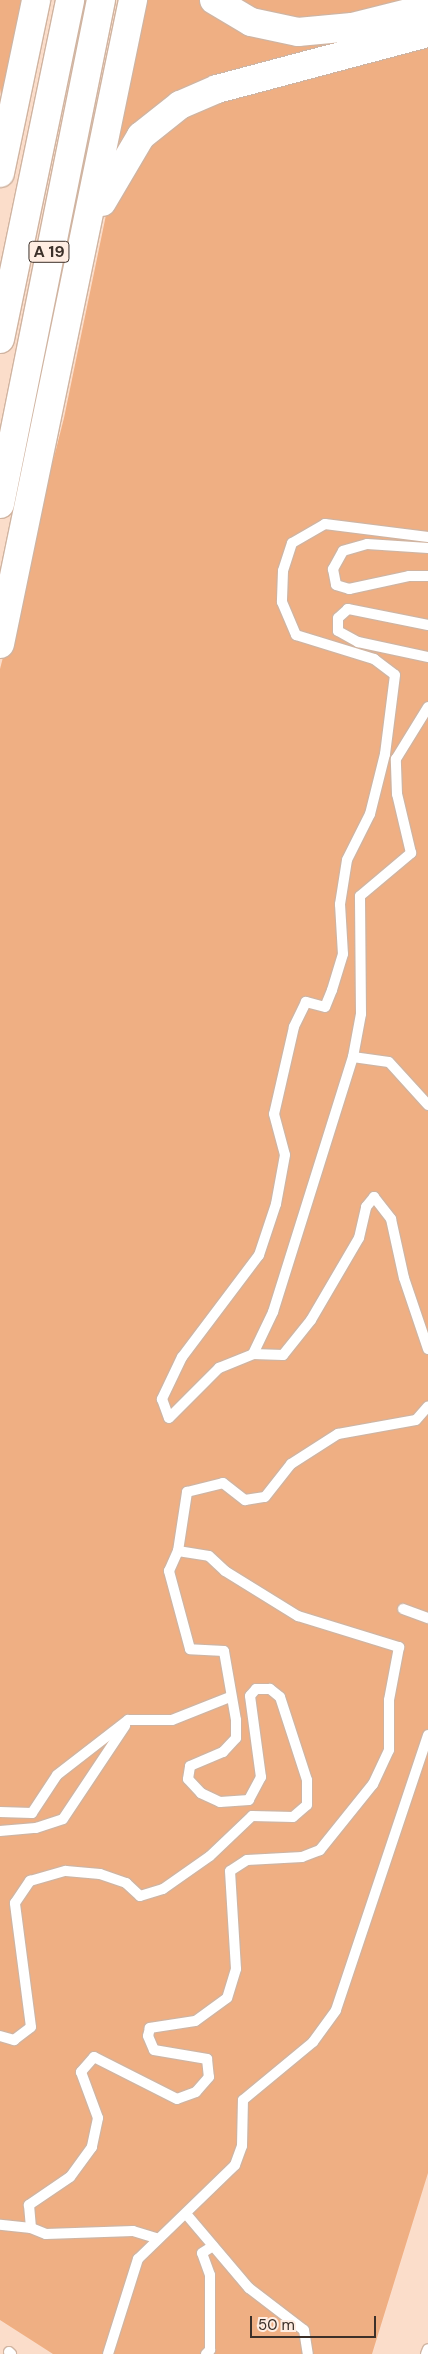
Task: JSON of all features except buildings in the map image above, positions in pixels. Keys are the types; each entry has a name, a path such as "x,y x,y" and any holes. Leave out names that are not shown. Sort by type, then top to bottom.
{"highway":[{"path":"0,173 36,0"},
{"name":"A 19","path":"0,339 70,0"},
{"name":"A 19","path":"0,504 101,0"},
{"path":"0,644 133,0"},
{"path":"214,0 251,22 298,32 352,27 428,8"},
{"path":"88,222 141,136 180,105 217,89 428,33"}],"lane":[{"path":"428,537 325,524 292,543 283,571 282,602 296,635 374,659 395,675 370,814 347,860 340,904 343,954 325,1007 306,1002 294,1027 274,1114 285,1155 276,1204 258,1255 182,1357 162,1399 169,1418 218,1368 253,1354 283,1354 311,1320 359,1238 366,1207 374,1197 391,1219 428,1349"},
{"path":"428,548 367,544 343,551 334,569 336,585 349,589 409,576 428,576"},
{"path":"428,624 348,609 338,618 338,631 358,642 428,657"},
{"path":"253,1354 273,1312 353,1057 361,1014 360,896 411,853 396,794 396,759 428,707"},
{"path":"353,1057 389,1062 428,1105"},
{"path":"0,2036 14,2040 31,2027 15,1903 30,1881 66,1871 100,1874 126,1883 140,1896 162,1888 210,1856 252,1816 293,1817 307,1805 308,1780 280,1697 270,1689 256,1689 250,1696 261,1777 249,1800 220,1802 201,1793 188,1779 190,1766 223,1752 236,1738 224,1651 190,1649 169,1571 178,1551 187,1492 223,1483 245,1500 265,1497 291,1464 338,1434 416,1420 428,1406"},
{"path":"31,2228 29,2205 70,2177 92,2147 98,2118 81,2072 94,2058 177,2099 196,2092 208,2077 207,2059 154,2050 148,2036 150,2028 212,2013 227,1998 236,1969 230,1871 246,1860 302,1857 320,1850 373,1784 389,1750 389,1700 399,1646 298,1616 225,1571 209,1556 178,1551"},
{"path":"403,1609 428,1618"},
{"path":"0,1812 32,1813 57,1775 128,1720 172,1720 230,1697"},
{"path":"0,1831 36,1828 63,1819 128,1720"},
{"path":"108,2354 138,2259 156,2238 187,2215 235,2165 242,2146 243,2100 313,2042 336,2010 428,1735"},
{"path":"187,2215 249,2288 304,2330 308,2354"},
{"path":"0,2225 31,2228 46,2234 133,2231 156,2238"},
{"path":"206,2354 210,2350 210,2275 202,2252 213,2246"},
{"path":"426,2354 428,2348"}],"shaded area":[{"path":"0,0 29,0 3,111 0,88"},
{"path":"142,0 202,0 226,19 428,20 175,93 131,125 110,156"},
{"path":"225,0 428,0 304,26"},
{"path":"428,41 428,2173 372,2354 53,2354 0,2320 0,669 64,418 106,215 127,165 196,104"}]}
